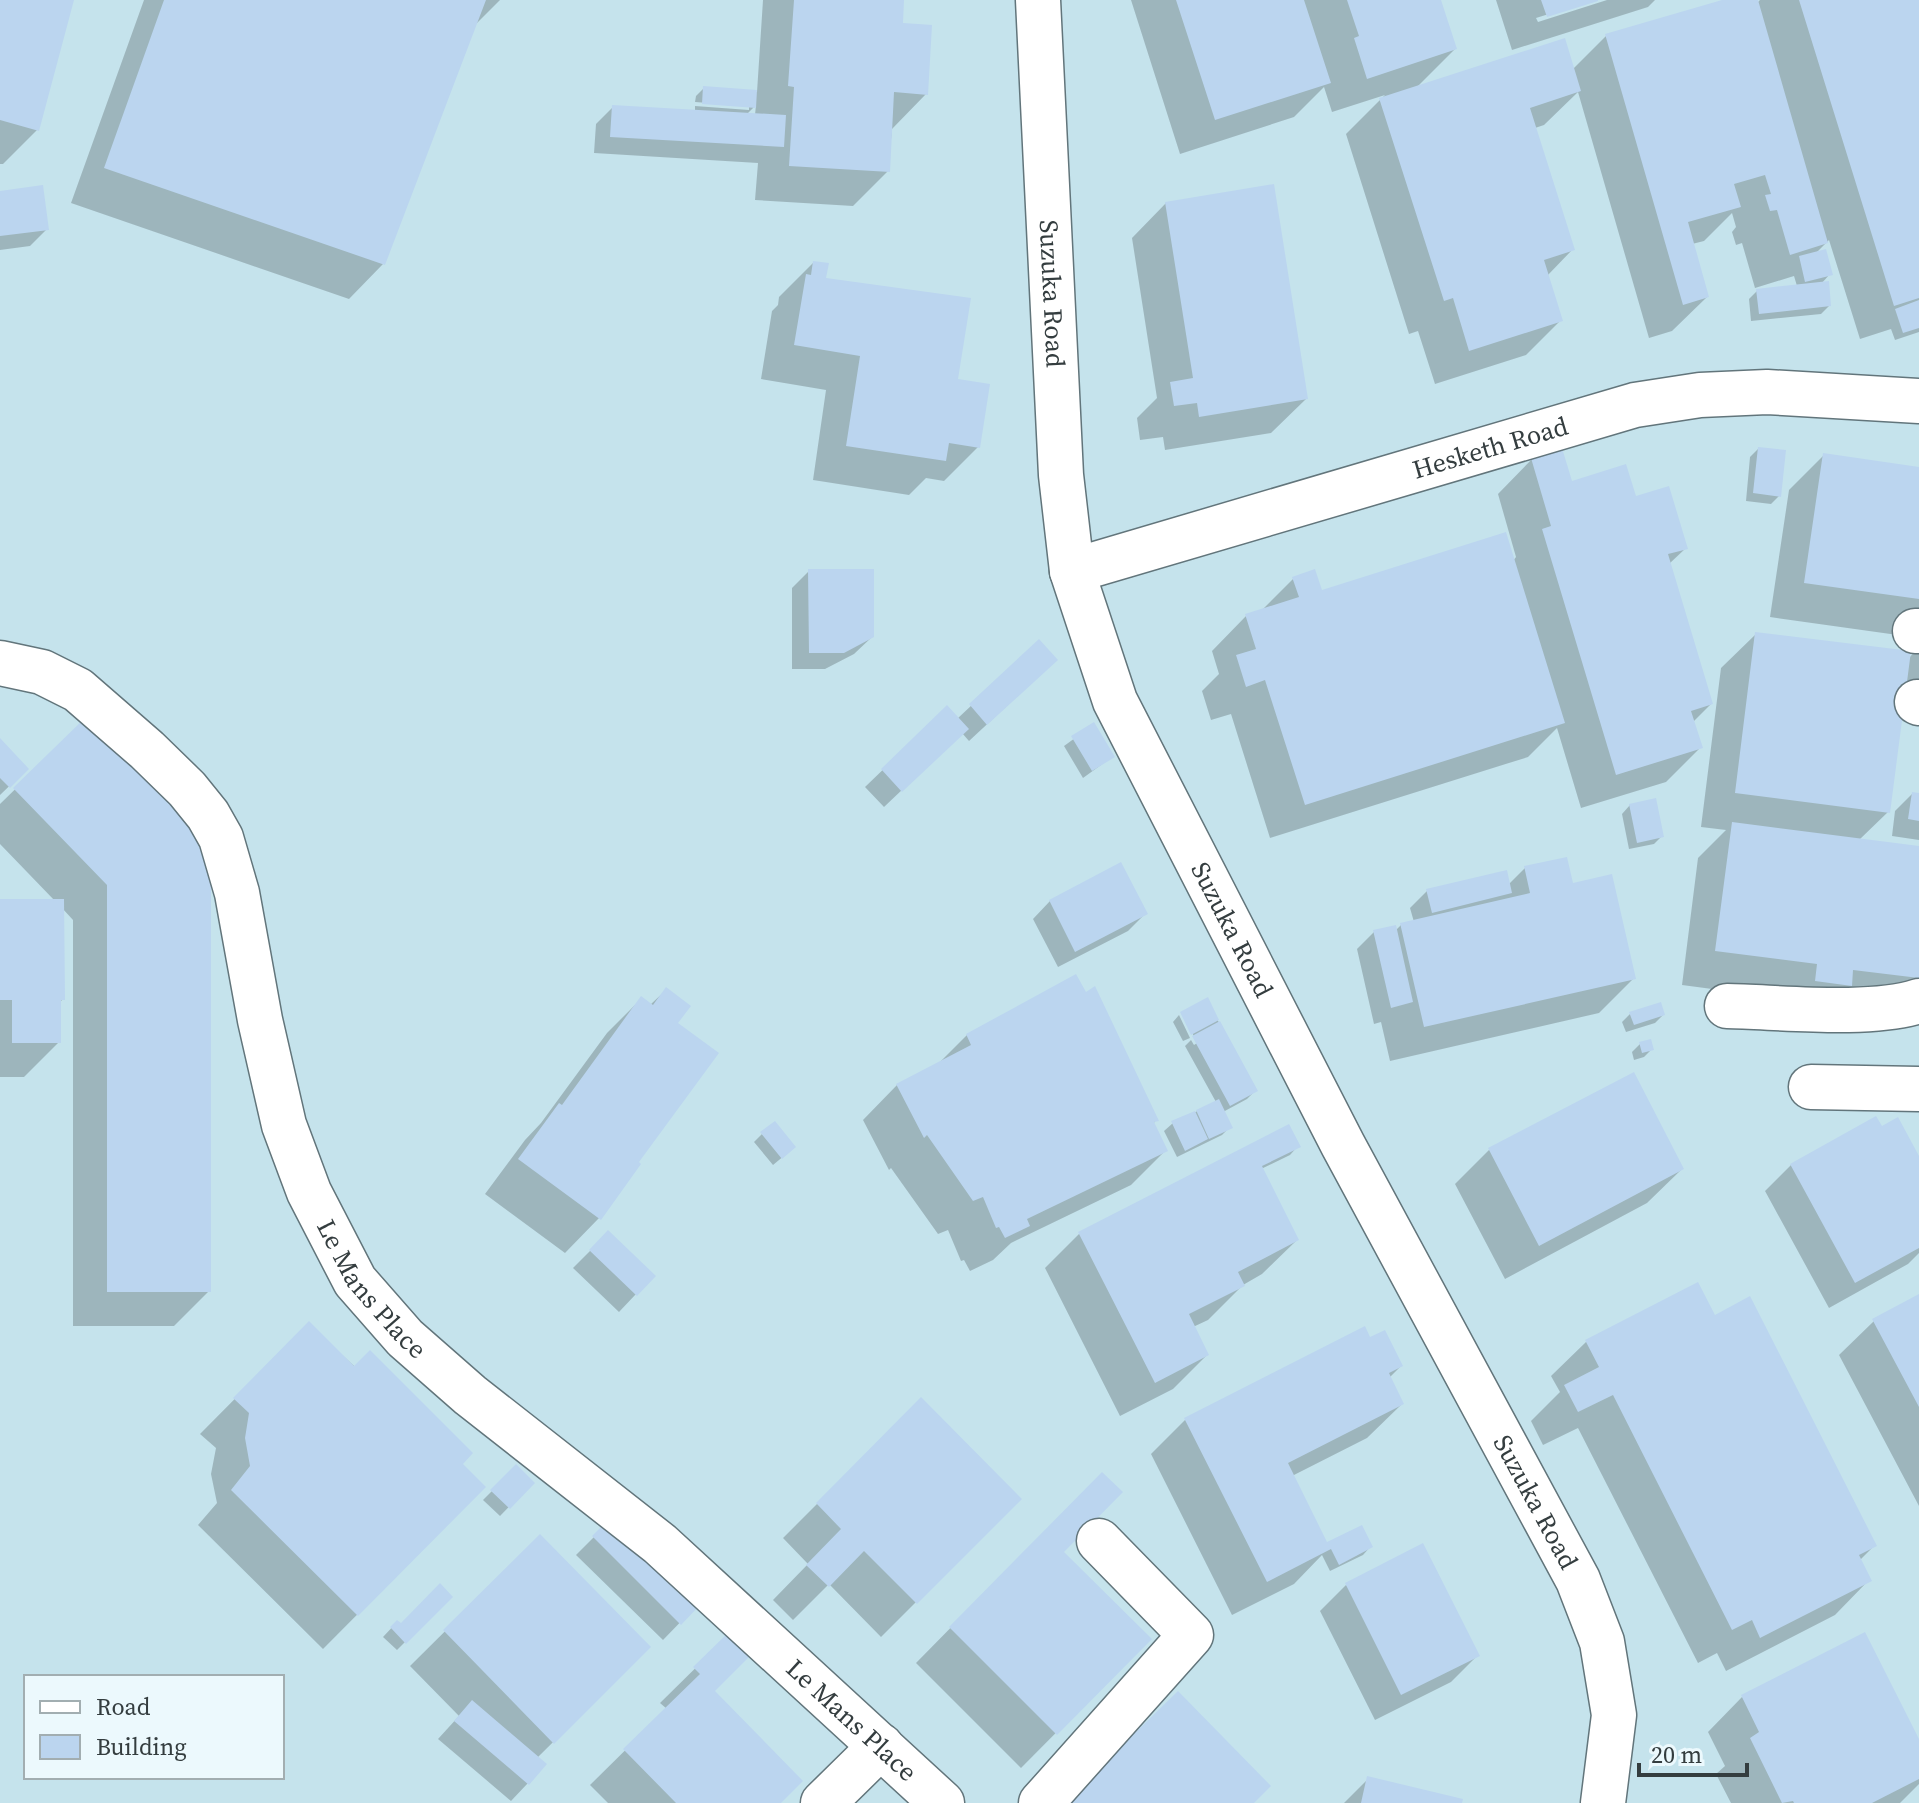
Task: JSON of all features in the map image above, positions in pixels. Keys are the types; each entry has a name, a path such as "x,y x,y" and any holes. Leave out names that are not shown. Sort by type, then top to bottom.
{"lane":[{"name":"Suzuka Road","path":"1038,0 1061,475 1072,571 1122,715 1343,1145 1578,1580 1602,1642 1614,1715 1603,1803"},
{"name":"Hesketh Road","path":"1072,571 1635,405 1700,395 1767,392 1919,401"},
{"name":"Le Mans Place","path":"0,663 42,672 78,690 157,759 208,815 221,838 237,893 260,1020 284,1125 309,1192 355,1281 405,1338 470,1395 660,1544 942,1803"},
{"path":"1727,1006 1854,1009 1919,1001"},
{"path":"1811,1087 1919,1089"},
{"path":"1041,1803 1191,1635 1099,1541"},
{"path":"823,1803 881,1746"}],"shaded area":[{"path":"0,0 1919,0 1919,1803 0,1803"}],"building":[{"path":"0,0 74,0 39,131 0,120"},
{"path":"164,0 486,0 385,265 104,168"},
{"path":"794,0 904,0 903,23 932,25 928,95 894,92 890,172 789,166 794,87 788,86"},
{"path":"1176,0 1304,0 1331,83 1215,120"},
{"path":"1347,0 1441,0 1457,49 1367,79 1354,38 1359,36"},
{"path":"1541,0 1598,0 1598,1 1547,17"},
{"path":"1722,0 1758,0 1828,243 1790,255 1777,210 1770,211 1765,195 1771,194 1765,175 1734,184 1741,207 1688,222 1709,297 1683,305 1605,34"},
{"path":"1799,0 1919,0 1919,298 1894,306"},
{"path":"1565,38 1581,91 1530,108 1575,250 1544,260 1563,321 1469,351 1453,298 1444,301 1379,98"},
{"path":"703,86 757,90 756,108 702,104"},
{"path":"612,105 786,115 784,147 610,137"},
{"path":"1274,184 1308,399 1199,417 1197,403 1174,406 1170,382 1193,378 1165,202"},
{"path":"43,185 49,230 0,236 0,191"},
{"path":"1826,249 1833,275 1805,282 1799,256"},
{"path":"813,261 829,263 826,278 971,298 958,379 990,384 980,448 949,443 946,461 846,446 860,356 794,345 806,274 811,275"},
{"path":"1829,281 1831,306 1759,314 1756,289"},
{"path":"1919,300 1919,328 1903,333 1895,309"},
{"path":"1758,447 1786,450 1781,497 1753,493"},
{"path":"1562,448 1572,481 1626,464 1636,496 1669,486 1688,549 1668,554 1713,704 1691,711 1703,748 1616,775 1542,529 1551,526 1531,458"},
{"path":"1823,453 1919,467 1919,599 1804,583"},
{"path":"1506,532 1565,723 1305,805 1265,680 1246,687 1236,655 1256,649 1245,614 1299,597 1292,577 1315,569 1322,590"},
{"path":"808,569 874,569 874,637 844,653 809,653"},
{"path":"1755,632 1911,651 1890,813 1735,793"},
{"path":"1039,639 1058,660 987,725 969,704"},
{"path":"947,705 969,729 902,792 881,769"},
{"path":"87,716 211,845 211,1292 107,1292 107,885 13,788"},
{"path":"1094,722 1115,757 1092,771 1071,736"},
{"path":"0,738 29,769 10,788 0,778"},
{"path":"1912,792 1919,793 1919,821 1908,819"},
{"path":"1656,798 1664,837 1637,843 1629,804"},
{"path":"1732,822 1919,846 1919,978 1853,970 1852,986 1815,981 1817,964 1715,951"},
{"path":"1567,857 1573,883 1612,874 1636,979 1424,1027 1400,923 1530,893 1524,866"},
{"path":"1121,862 1148,914 1075,952 1049,900"},
{"path":"1507,870 1512,893 1432,913 1426,889"},
{"path":"0,899 64,899 65,1000 61,1000 61,1043 12,1043 12,1000 0,1000"},
{"path":"1396,925 1413,1002 1391,1008 1373,930"},
{"path":"1076,974 1086,992 1095,986 1159,1121 1154,1122 1168,1151 1027,1219 1030,1226 1005,1238 999,1227 996,1228 983,1197 973,1201 927,1135 924,1138 896,1084 971,1045 966,1034"},
{"path":"666,987 691,1006 678,1023 719,1053 639,1162 641,1164 601,1220 518,1159 559,1103 562,1105 641,996 653,1005"},
{"path":"1208,997 1219,1020 1191,1035 1180,1012"},
{"path":"1661,1002 1665,1015 1634,1025 1629,1012"},
{"path":"1220,1021 1258,1091 1230,1106 1192,1036"},
{"path":"1651,1039 1654,1050 1642,1053 1639,1042"},
{"path":"1634,1072 1684,1169 1539,1246 1488,1148"},
{"path":"1219,1099 1233,1128 1209,1139 1196,1110"},
{"path":"1195,1111 1208,1139 1185,1151 1171,1121"},
{"path":"1876,1116 1882,1126 1898,1117 1919,1156 1919,1248 1855,1283 1790,1164"},
{"path":"775,1121 796,1147 782,1159 760,1132"},
{"path":"1289,1124 1301,1147 1262,1166 1299,1240 1238,1272 1245,1286 1189,1314 1209,1355 1155,1383 1078,1232"},
{"path":"608,1230 656,1276 637,1296 589,1250"},
{"path":"1698,1282 1715,1315 1750,1296 1877,1546 1859,1555 1872,1581 1760,1638 1752,1620 1732,1630 1613,1395 1578,1412 1564,1385 1599,1367 1585,1340"},
{"path":"1919,1294 1919,1407 1872,1319"},
{"path":"309,1321 354,1366 370,1350 473,1453 463,1464 486,1487 358,1616 231,1490 250,1466 245,1438 249,1413 233,1398"},
{"path":"1365,1326 1370,1337 1385,1330 1403,1366 1389,1373 1404,1404 1288,1463 1327,1542 1362,1525 1373,1547 1339,1565 1331,1549 1267,1582 1184,1418"},
{"path":"921,1397 1022,1499 917,1604 864,1551 829,1587 806,1565 841,1529 816,1503"},
{"path":"516,1464 535,1483 510,1509 490,1490"},
{"path":"1102,1472 1123,1492 1064,1552 1152,1639 1057,1735 949,1627"},
{"path":"610,1518 699,1606 681,1625 592,1536"},
{"path":"540,1534 651,1647 554,1744 443,1630"},
{"path":"1423,1543 1480,1656 1401,1695 1345,1583"},
{"path":"440,1583 453,1597 406,1644 390,1627 397,1620 401,1623"},
{"path":"731,1630 753,1653 715,1691 803,1781 781,1803 676,1803 623,1749 700,1674 693,1667"},
{"path":"1865,1632 1919,1739 1919,1779 1872,1803 1782,1803 1750,1738 1759,1732 1741,1695"},
{"path":"1178,1691 1271,1786 1254,1803 1063,1803"},
{"path":"472,1700 547,1764 529,1785 454,1721"},
{"path":"1367,1776 1463,1799 1462,1803 1361,1803"}]}
